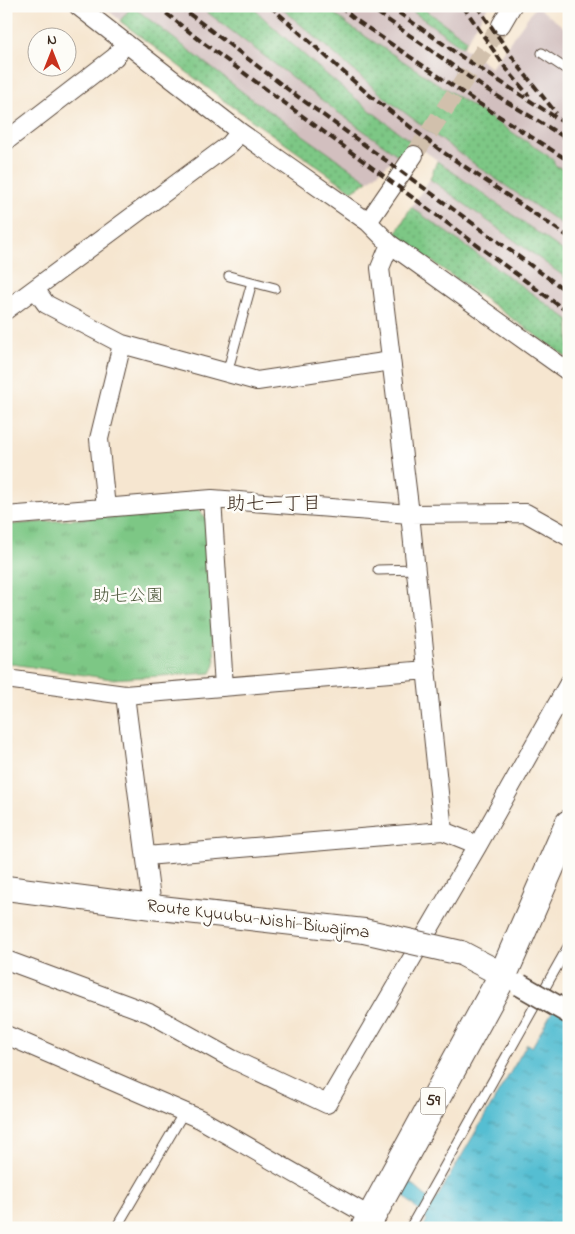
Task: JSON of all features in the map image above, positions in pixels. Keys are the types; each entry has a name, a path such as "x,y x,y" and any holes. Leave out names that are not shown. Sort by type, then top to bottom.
{"main road":[{"name":"59","path":"368,1222 511,980 541,888 569,824"},
{"name":"Route Kyuubu-Nishi-Biwajima","path":"6,888 364,931 461,954 511,980"}],"street":[{"path":"78,6 240,132 368,222 390,244 569,372"},
{"path":"501,24 512,6"},
{"path":"6,140 114,57 126,43"},
{"path":"6,310 230,144 240,132"},
{"path":"368,222 414,155"},
{"path":"390,244 380,268 410,514 443,831"},
{"path":"35,289 46,304 122,344 258,381 391,361"},
{"path":"106,508 99,439 122,344"},
{"path":"212,499 224,686"},
{"path":"6,516 212,499 410,514 526,513 569,537"},
{"path":"6,679 125,695 427,670"},
{"path":"6,960 149,1013 232,1059 327,1104 478,846 569,683"},
{"path":"125,695 152,907"},
{"path":"146,856 443,831 478,846"},
{"path":"511,980 569,1013"},
{"path":"6,1036 200,1119 368,1222"}],"lane":[{"path":"542,53 569,71"},
{"path":"229,276 275,288"},
{"path":"227,373 252,282"},
{"path":"378,570 416,569"},
{"path":"541,888 562,868"},
{"path":"410,1228 569,945"},
{"path":"116,1228 184,1112"}],"shaded area":[{"path":"102,6 488,6 463,47 491,68 536,6 569,31 569,359 395,235 430,179 437,160 413,143 368,181 352,191 222,99"}],"green space":[{"path":"132,6 249,97 368,181 352,191 222,99 120,21"},
{"path":"199,6 251,6 330,77 413,143 399,156 336,111"},
{"path":"279,6 325,6 351,27 553,159 555,165 569,173 569,229 477,166 389,101"},
{"path":"405,6 420,6 467,40 462,47"},
{"path":"437,161 569,255 569,280 430,179"},
{"path":"411,207 569,320 569,359 395,235"},
{"name":"助七公園","path":"198,509 207,519 215,665 211,673 111,679 6,663 6,525"}],"water":[{"path":"569,982 569,1228 423,1228 427,1220 401,1193 408,1181 434,1203 527,1044 532,1047"}],"tunnel":[{"path":"414,155 501,25"}],"railway":[{"path":"157,6 202,42 569,313"},
{"path":"179,6 290,91 569,293"},
{"path":"270,6 368,94 440,150 569,237"},
{"path":"339,6 356,20 475,101 569,161"},
{"path":"368,6 486,89 569,140"},
{"path":"389,6 462,57 569,126"},
{"path":"463,6 505,67 529,96"},
{"path":"477,6 520,68 556,113"}],"district":[{"name":"助七一丁目","path":"274,504"}]}
